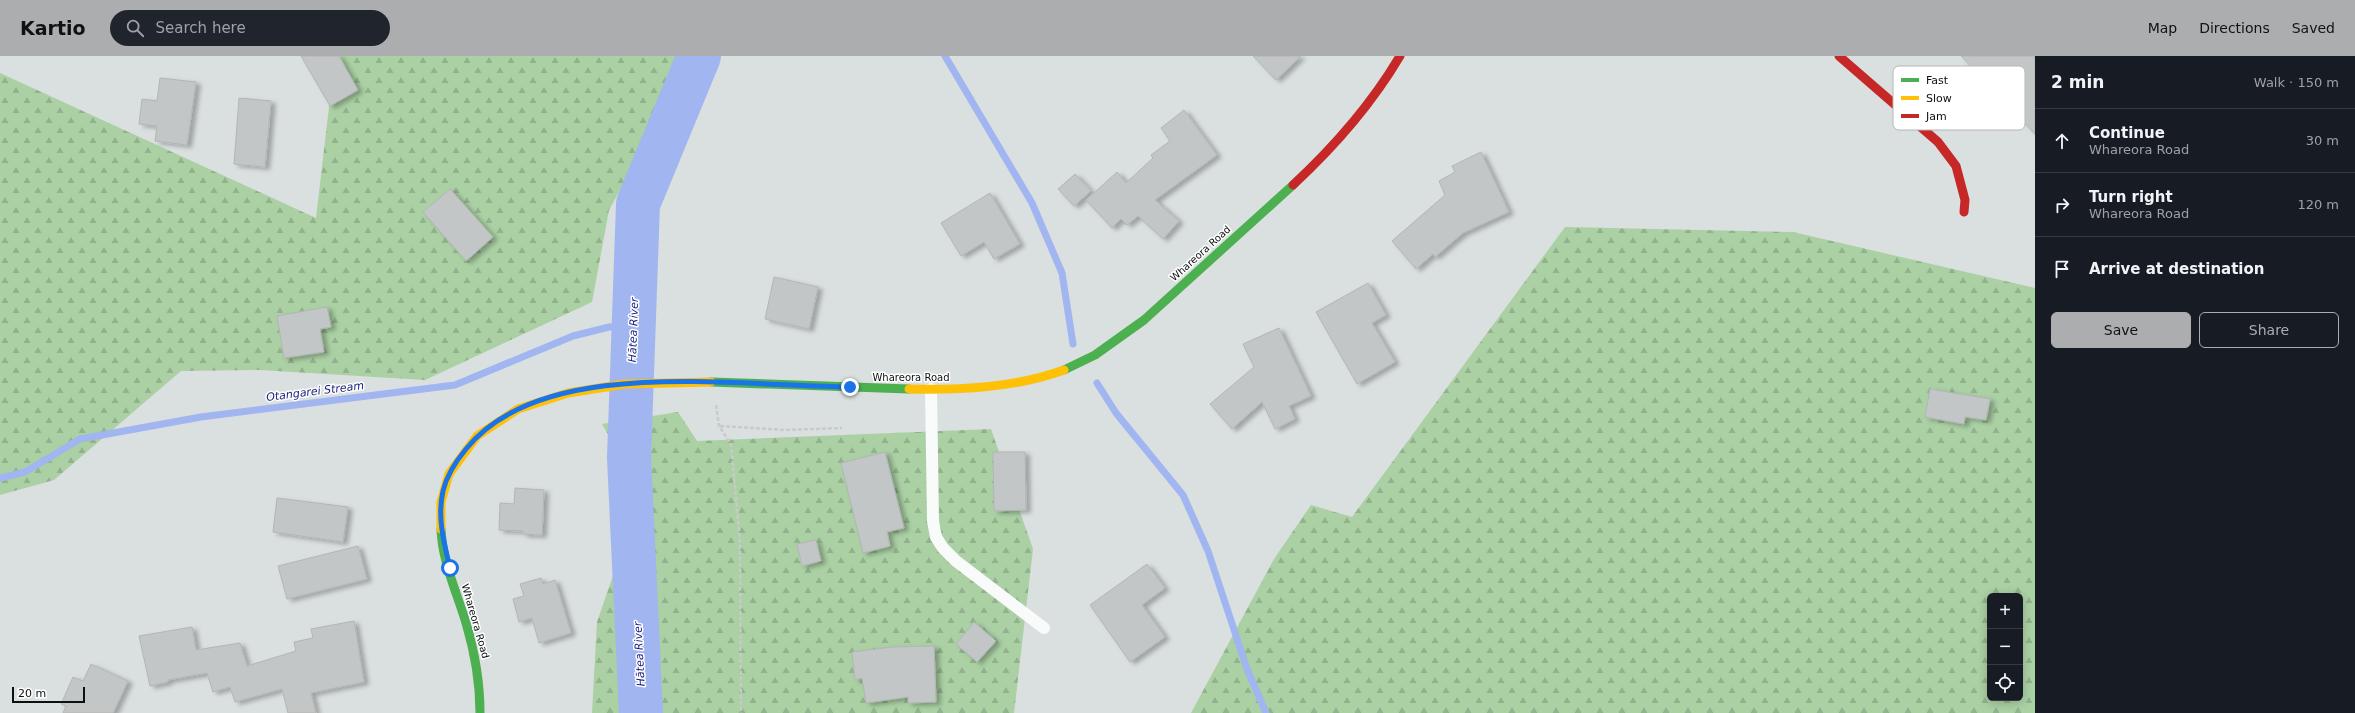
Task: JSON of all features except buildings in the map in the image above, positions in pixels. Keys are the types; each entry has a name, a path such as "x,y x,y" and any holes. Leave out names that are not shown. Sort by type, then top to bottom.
{"street":[{"name":"Whareora Road","path":"480,713 482,693 472,641 450,568 441,530 443,491 448,475 455,463 471,442 496,420 545,398 594,387 694,381 931,389 983,387 1048,376 1080,362 1112,343 1150,314 1346,133 1388,79 1400,56"},
{"path":"1840,56 1893,103"},
{"path":"1924,130 1938,142 1956,166 1965,200 1964,212"}],"lane":[{"path":"931,389 933,521 936,537 942,548 956,561 1044,628"}],"path":[{"path":"716,406 719,426 731,444 740,543 741,713"},
{"path":"719,426 784,430 842,428"}],"green space":[{"path":"335,56 710,56 670,100 609,210 592,302 425,380 260,370 181,371 54,480 0,495 0,73 316,218"},
{"path":"1565,227 1793,232 2035,288 2035,713 1191,713 1274,559 1311,505 1352,517"},
{"path":"678,412 697,441 991,429 1033,549 1014,713 592,713 597,622 615,570 611,440 602,424"}],"waterway":[{"name":"Hātea River","path":"641,713 629,458 638,204 699,56"},
{"path":"945,56 1032,203 1062,273 1073,344"},
{"name":"Otangarei Stream","path":"0,478 25,472 80,439 201,417 455,385 573,336 609,327 633,326"},
{"path":"1097,383 1116,413 1183,495 1208,551 1247,669 1266,713"}],"traffic: fast":[{"path":"1064,370 1095,355 1144,320 1293,185"},
{"path":"711,382 909,389"},
{"path":"441,529 444,553 450,577 472,645 478,678 480,713"}],"traffic: slow":[{"path":"909,389 987,387 1026,381 1064,370"},
{"path":"441,529 441,502 449,474 477,436 518,409 568,393 625,384 711,382"}],"traffic: jam":[{"path":"1293,185 1338,140 1377,91 1400,56"},
{"path":"1839,56 1893,103"},
{"path":"1924,130 1938,142 1956,166 1965,200 1964,212"}],"route":[{"path":"450,568 441,530 443,491 448,475 467,447 480,433 496,420 510,412 545,398 594,387 694,381 850,387"}]}
